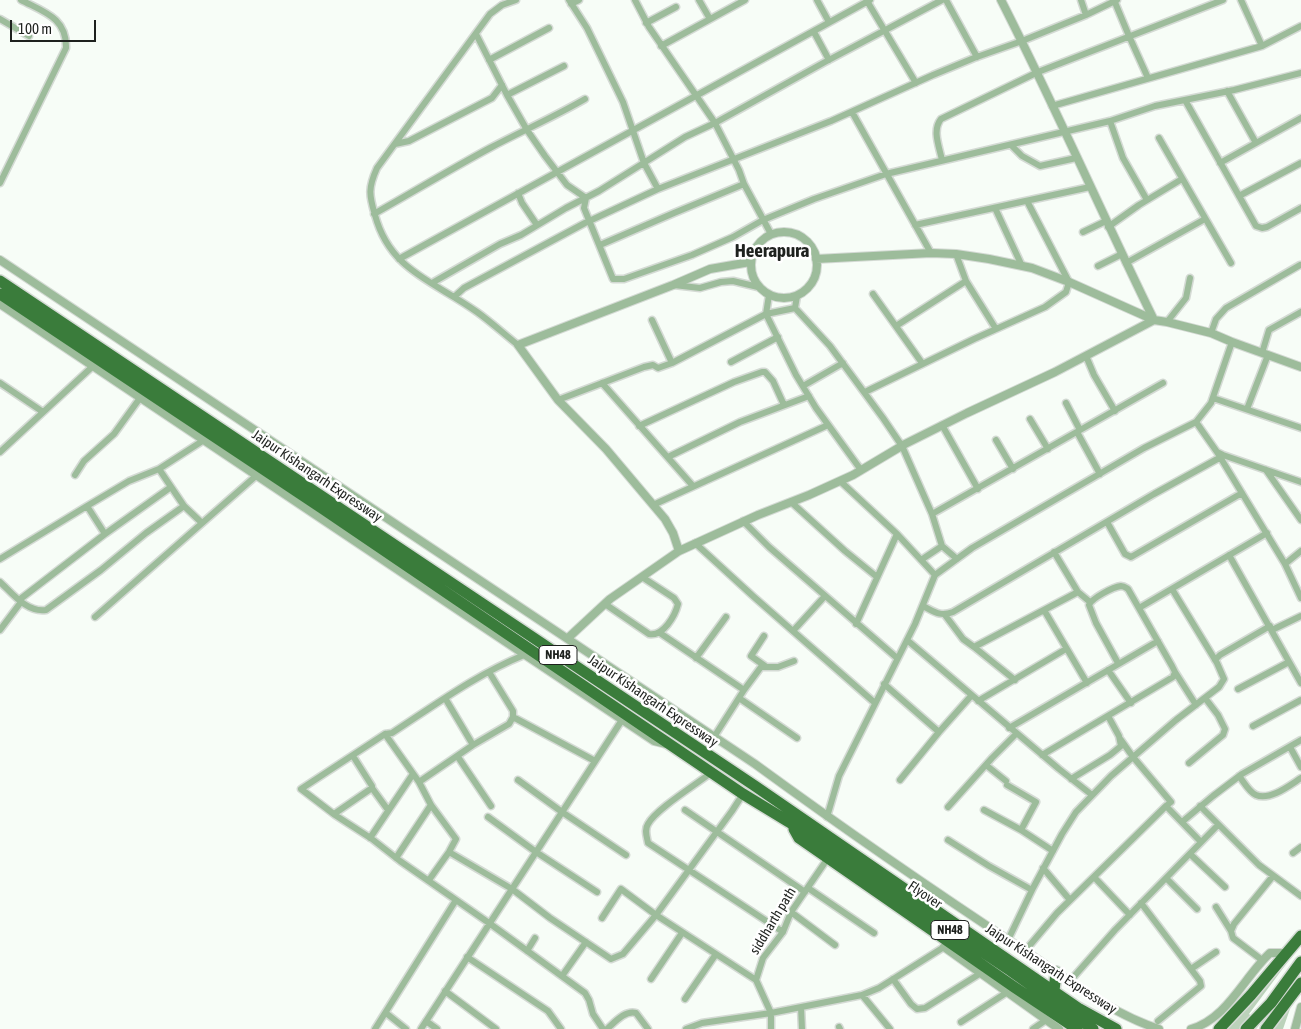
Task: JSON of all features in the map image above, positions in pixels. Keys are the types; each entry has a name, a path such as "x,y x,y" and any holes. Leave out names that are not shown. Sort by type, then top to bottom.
{"highway":[{"name":"Jaipur Kishangarh Expressway","path":"0,281 755,786 1078,1008 1116,1029"},
{"name":"Jaipur Kishangarh Expressway","path":"0,294 363,536 743,794 789,822"},
{"path":"789,822 799,838 947,945 1077,1029"},
{"name":"Flyover","path":"789,822 1011,971 1093,1029"},
{"path":"1219,1029 1251,995 1301,935"},
{"path":"1246,1029 1271,1003 1301,962"},
{"path":"1054,991 1056,972"},
{"path":"1266,1029 1301,982"}],"street":[{"path":"0,183 66,48 66,38 62,26 53,17 21,0"},
{"path":"516,0 504,3 490,14 377,168 370,183 374,214 384,242 408,268 477,312 518,346 558,400 606,449 665,519 673,533 679,551"},
{"path":"579,0 570,2 588,28 622,102 644,163 658,189"},
{"path":"635,0 646,23 715,123 744,184 771,234"},
{"path":"700,0 710,19"},
{"path":"661,46 745,0"},
{"path":"817,0 829,22"},
{"path":"432,283 586,198 685,137 715,123 829,60 944,0 977,57"},
{"path":"1002,0 1038,72 1076,158 1154,320"},
{"path":"1081,0 1086,15"},
{"path":"454,297 464,288 590,220 658,189 852,112 977,57 1086,15 1115,0 1148,78"},
{"path":"942,160 936,132 936,125 941,119 1038,72 1223,0"},
{"path":"1241,0 1262,46"},
{"path":"399,259 868,1 916,83"},
{"path":"646,23 676,7"},
{"path":"0,19 28,36"},
{"path":"1052,106 1262,46 1301,26"},
{"path":"489,60 549,28"},
{"path":"814,32 829,60"},
{"path":"476,34 527,130 567,185 586,198"},
{"path":"508,95 564,66"},
{"path":"586,198 584,208 613,279 624,279 692,256 763,220 824,195 886,174 1110,121 1155,106 1301,73"},
{"path":"394,144 409,141 492,98 502,85"},
{"path":"1228,91 1256,143"},
{"path":"374,214 455,167 554,117 585,99"},
{"path":"1185,100 1256,226 1262,228 1301,208"},
{"path":"852,112 931,253"},
{"path":"1220,163 1301,118"},
{"path":"1110,121 1123,158 1147,200"},
{"path":"1159,138 1231,263"},
{"path":"1011,145 1022,156 1040,166 1076,158"},
{"path":"1239,196 1301,163"},
{"path":"1083,232 1107,224 1182,179"},
{"path":"600,246 744,184"},
{"path":"915,225 1090,187"},
{"path":"518,193 522,203 537,225"},
{"path":"865,392 922,363 1045,307 1066,292 1069,282 1027,201"},
{"path":"995,208 1022,266"},
{"path":"1126,263 1205,219"},
{"path":"782,232 794,234 805,240 813,250 816,259 815,277 808,288 797,296 782,299 768,295 758,287 752,276 750,262 753,251 761,241 771,234 782,232"},
{"path":"816,259 931,253 956,254 1022,266 1069,282 1154,320 1211,333 1301,367"},
{"path":"956,254 966,281 996,329"},
{"path":"1098,266 1122,254"},
{"path":"0,260 755,764 827,817 1008,940 1106,1004 1148,1026 1158,1025 1201,986 1200,981 1141,903"},
{"path":"518,346 710,269 750,262"},
{"path":"1211,333 1216,319 1226,308 1300,265"},
{"path":"1167,322 1186,298 1190,278"},
{"path":"673,285 700,288 721,282 733,281 758,287"},
{"path":"896,326 966,281"},
{"path":"873,294 922,363"},
{"path":"768,295 766,314 803,386 828,425 861,470"},
{"path":"795,308 797,296"},
{"path":"0,304 654,742 671,744"},
{"path":"558,400 644,367 653,365 658,368 672,363 766,314 795,308"},
{"path":"795,308 825,340 843,363 902,446 932,514 942,546 957,559"},
{"path":"1248,409 1265,354 1269,330 1300,313"},
{"path":"652,320 672,363"},
{"path":"568,638 605,604 679,551 861,470 942,425 1086,356 1154,320"},
{"path":"731,362 778,337"},
{"path":"827,817 840,776 923,606 935,574 972,548 1144,448 1196,422 1213,398 1232,342"},
{"path":"1086,356 1106,398 1115,411"},
{"path":"803,386 843,363"},
{"path":"0,452 92,367"},
{"path":"639,426 734,382 762,372 765,372 773,381 784,405"},
{"path":"0,383 43,412"},
{"path":"602,383 693,486"},
{"path":"932,514 1163,383"},
{"path":"668,457 740,422 809,396"},
{"path":"75,476 84,461 114,434 140,398"},
{"path":"1213,398 1301,428"},
{"path":"1066,403 1100,474"},
{"path":"1030,419 1048,449"},
{"path":"1196,422 1219,455 1267,533 1285,564 1301,598"},
{"path":"653,505 828,425"},
{"path":"942,425 978,489"},
{"path":"0,559 129,481 159,469 204,440"},
{"path":"996,440 1012,469"},
{"path":"945,616 1219,455 1301,482"},
{"path":"159,469 184,506 202,523"},
{"path":"1266,470 1301,520"},
{"path":"95,617 257,475"},
{"path":"840,480 897,534 935,574"},
{"path":"0,630 20,601 105,534 171,487"},
{"path":"1107,522 1125,554 1131,556 1242,493"},
{"path":"791,502 877,577"},
{"path":"87,506 105,534"},
{"path":"0,582 20,601 40,611 49,609 184,506"},
{"path":"743,521 856,624 897,658"},
{"path":"1139,608 1267,533"},
{"path":"856,624 897,534"},
{"path":"695,543 875,703"},
{"path":"921,560 942,546"},
{"path":"1285,564 1301,551"},
{"path":"1054,552 1078,592 1090,602 1089,605 1096,623 1118,663"},
{"path":"1230,555 1301,683"},
{"path":"605,604 649,634 660,633 677,611 678,604 674,598 642,577"},
{"path":"1090,602 1118,586 1128,589 1196,705"},
{"path":"1008,940 1043,868 1076,812 1133,758 1219,687 1224,679 1215,660 1172,589"},
{"path":"974,647 1078,592"},
{"path":"793,631 825,596"},
{"path":"923,606 945,616 963,639 1015,680"},
{"path":"1044,610 1087,683"},
{"path":"1215,660 1220,655 1271,628 1301,616"},
{"path":"696,658 726,618"},
{"path":"660,633 744,690"},
{"path":"764,636 751,656 765,666 787,665 794,661"},
{"path":"907,640 1016,734 1092,795"},
{"path":"1009,728 1158,641"},
{"path":"978,701 1066,649"},
{"path":"524,655 488,672 392,733 385,734 301,789 527,950 585,994 593,1014 603,1029"},
{"path":"1238,690 1289,662"},
{"path":"714,737 744,690 757,672 765,666"},
{"path":"1108,670 1131,703"},
{"path":"419,782 473,745 509,724 513,718 513,711 488,672"},
{"path":"1042,755 1173,677 1175,672"},
{"path":"884,684 939,732"},
{"path":"900,780 971,696"},
{"path":"445,698 473,745"},
{"path":"739,698 797,738"},
{"path":"1189,763 1222,735 1225,729 1218,715 1205,698"},
{"path":"1253,726 1301,700"},
{"path":"1025,951 1070,900 1171,802 1133,758 1108,716"},
{"path":"513,718 595,761"},
{"path":"421,1029 622,720"},
{"path":"385,734 419,782 431,805 456,839 429,880"},
{"path":"948,807 1016,734"},
{"path":"1071,779 1110,756 1121,746 1121,740"},
{"path":"1182,822 1239,776 1301,740"},
{"path":"1290,747 1301,767"},
{"path":"353,756 388,810"},
{"path":"458,757 491,806"},
{"path":"986,765 1007,783 1036,802 1021,830"},
{"path":"712,772 664,808 648,824 646,830 648,843 783,932"},
{"path":"370,838 413,774"},
{"path":"1239,776 1256,795 1265,796 1289,786 1301,778"},
{"path":"518,780 626,855"},
{"path":"334,814 372,788"},
{"path":"449,852 512,889 550,918 611,959 623,954 656,915 717,833 743,794"},
{"path":"396,858 431,805"},
{"path":"1166,806 1201,842"},
{"path":"1200,806 1259,865 1301,896"},
{"path":"685,810 717,833 874,933"},
{"path":"984,810 1021,830 1053,851"},
{"path":"488,817 536,852 597,892"},
{"path":"1070,981 1141,903 1218,825"},
{"path":"948,840 1032,890"},
{"path":"1293,853 1301,847"},
{"path":"1190,854 1225,887"},
{"name":"siddharth path","path":"756,980 763,958 783,932 790,912 828,858"},
{"path":"1043,868 1070,900"},
{"path":"1231,931 1234,924 1274,876"},
{"path":"1094,877 1130,915"},
{"path":"1166,878 1197,909"},
{"path":"602,918 621,889 682,933 756,980 771,1013 771,1029"},
{"path":"376,1029 456,900"},
{"path":"1216,907 1231,931 1233,938 1262,960"},
{"path":"790,912 835,945"},
{"path":"650,979 682,933"},
{"path":"527,950 535,938"},
{"path":"562,976 586,942"},
{"path":"686,1029 702,1023 771,1013 862,995 893,979 947,945 1006,993 1059,1029"},
{"path":"1191,969 1216,952"},
{"path":"1190,1029 1208,1022 1220,1012 1262,960 1270,953 1285,953"},
{"path":"685,999 716,954"},
{"path":"468,957 548,1011 561,1029"},
{"path":"893,979 911,1004 917,1009 925,1008 981,973"},
{"path":"445,991 496,1029"},
{"path":"961,1022 1006,993"},
{"path":"862,995 890,1029"},
{"path":"801,1006 802,1029"},
{"path":"1295,1029 1301,1008"},
{"path":"607,1029 626,1013 631,1012 636,1012 648,1029"},
{"path":"386,1013 406,1029"},
{"path":"1033,1029 1046,1020"},
{"path":"426,1021 437,1029"}],"green space":[{"path":"1301,944 1249,1014 1260,1024 1256,1029 1223,1029"},
{"path":"1289,1004 1291,1006 1283,1029 1269,1029"}],"district":[{"name":"Heerapura","path":"772,251"}]}
